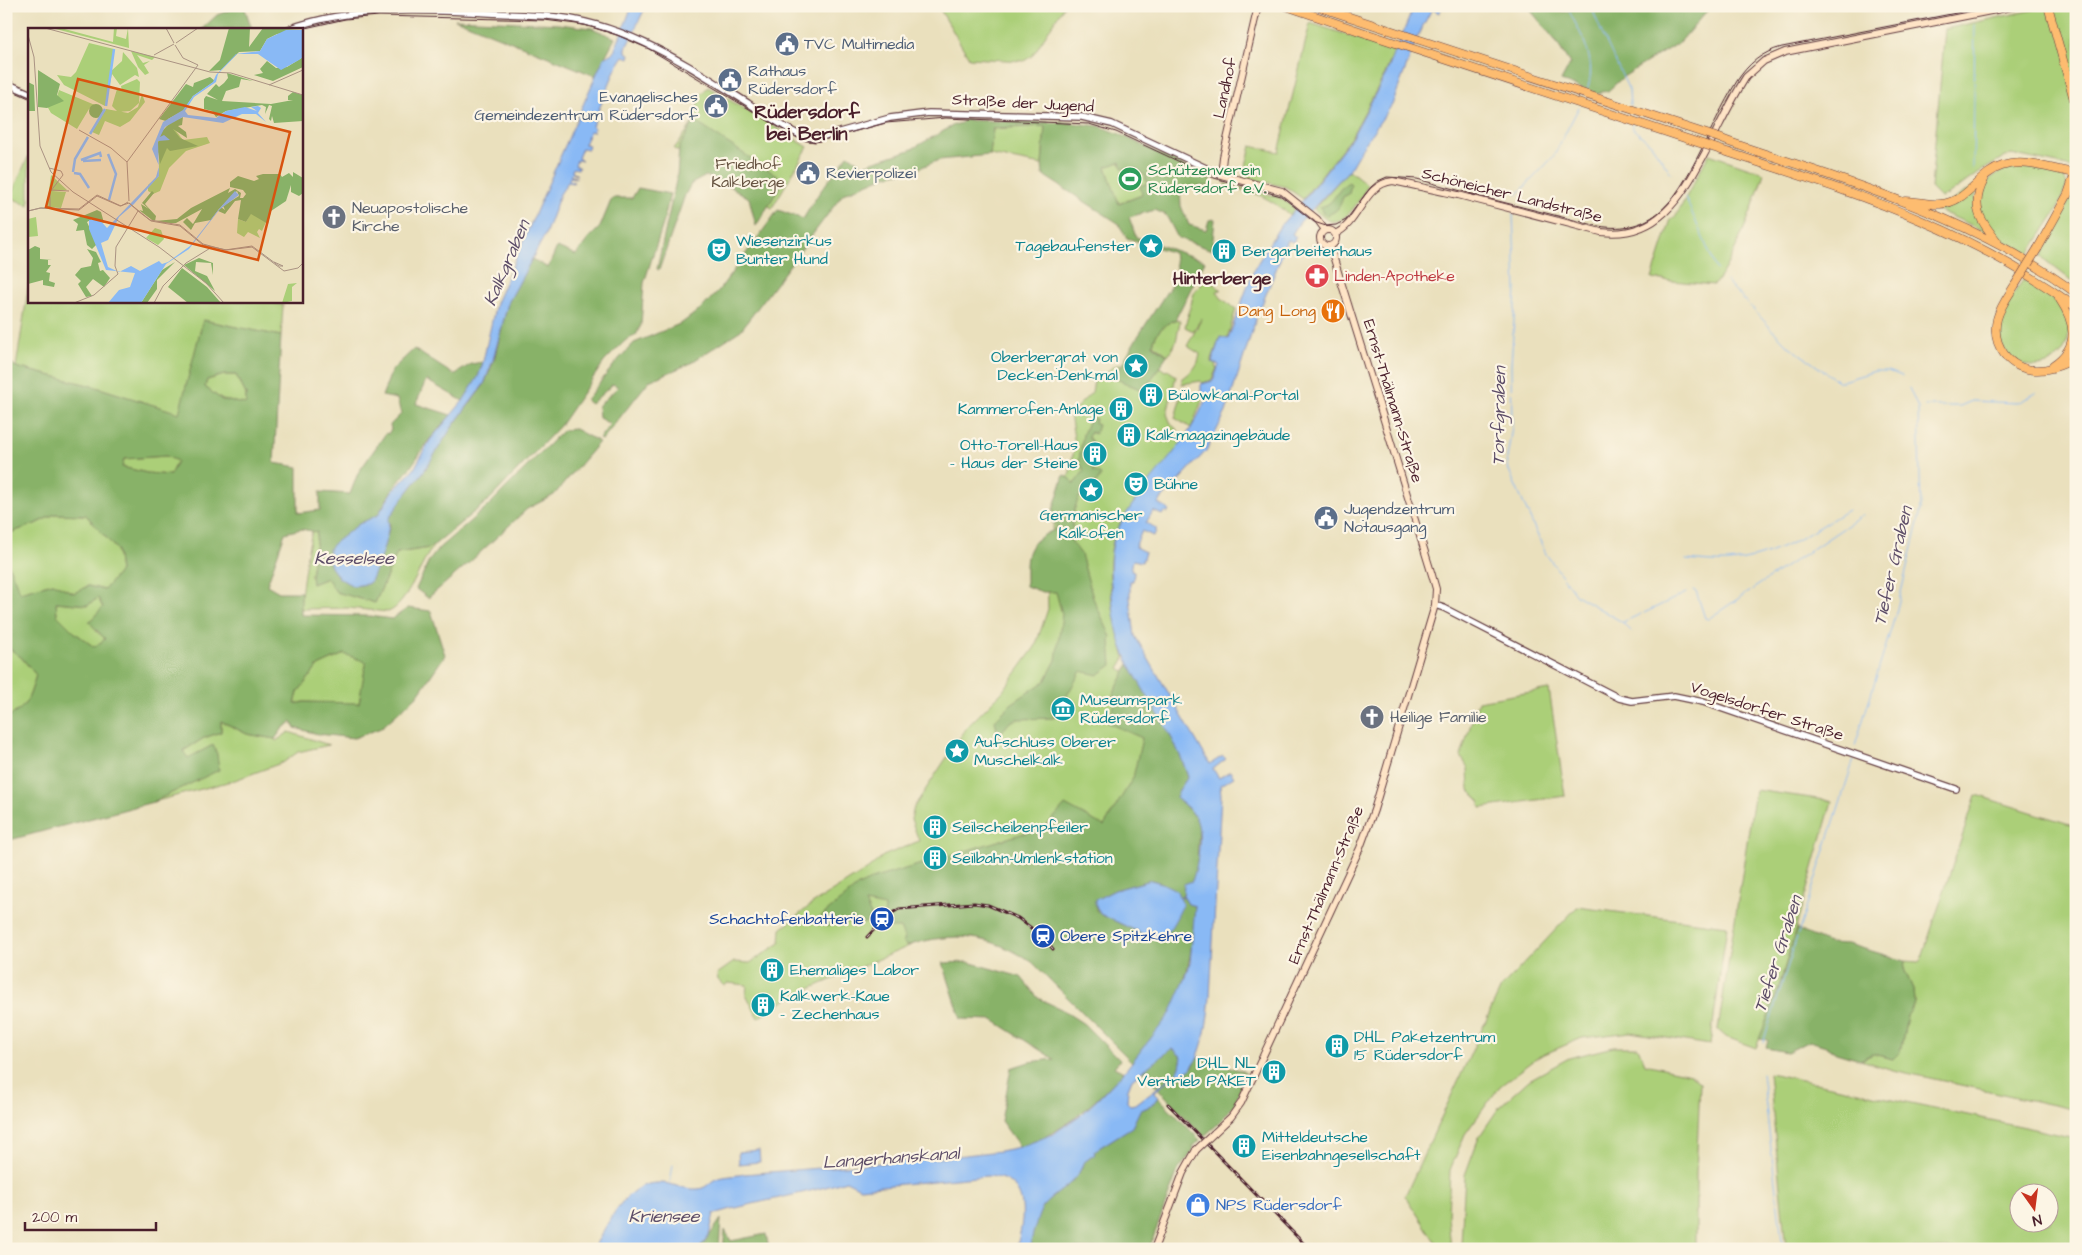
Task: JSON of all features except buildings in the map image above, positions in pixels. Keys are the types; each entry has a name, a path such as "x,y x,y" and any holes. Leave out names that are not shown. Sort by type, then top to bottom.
{"highway":[{"path":"1286,6 1730,153 1919,219 2013,266 2076,307"},
{"path":"1316,6 1719,138 1901,200 1998,242 2076,293"},
{"path":"2048,6 2076,107"},
{"path":"1901,200 1942,204 1956,200 2001,166 2011,164 2030,164 2075,171 2058,213 2001,308 1996,331 1998,343 2008,359 2016,365 2035,370 2047,369 2076,359"},
{"path":"1986,176 1980,188 1977,201 1978,211 1982,221 1998,242"},
{"path":"2047,369 2065,355 2071,344 2073,330 2067,310 2055,292"}],"main road":[{"name":"Landhof","path":"1221,175 1221,166 1258,6"},
{"name":"Schöneicher Landstraße","path":"1335,234 1341,231 1351,220 1374,188 1387,182 1402,182 1601,232 1618,233 1633,230 1655,220 1675,204 1691,179 1740,86 1748,74 1764,61 1779,54 1806,47 2016,6"},
{"name":"Straße der Jugend","path":"1221,175 1282,191 1317,219 1325,230"},
{"path":"1325,230 1331,230 1335,234 1335,241 1330,246 1323,244 1320,240 1320,235 1325,230"},
{"name":"Ernst-Thälmann-Straße","path":"1154,1249 1182,1173 1196,1150 1231,1117 1241,1103 1360,848 1374,810 1435,605 1436,589 1432,573 1330,246"}],"street":[{"name":"Straße der Jugend","path":"454,9 561,17 597,24 633,37 666,53 801,136 814,138 890,118 929,113 1082,117 1112,124 1221,175"},
{"path":"292,28 317,20 368,12 454,9"},
{"path":"6,83 28,92"},
{"name":"Vogelsdorfer Straße","path":"1435,605 1446,608 1619,698 1632,701 1674,696 1703,702 1956,789"}],"green space":[{"path":"244,6 252,28 203,28 217,15"},
{"path":"938,6 1064,6 1033,55 1024,61 969,58"},
{"path":"1527,6 1543,6 1564,12 1581,6 1713,6 1681,41 1623,77 1608,91 1596,93 1561,81 1570,64 1555,40"},
{"path":"2051,6 2071,6 2076,29 2076,171 2067,166 2011,154 1981,171 1941,198 1931,188 1945,29"},
{"path":"455,19 558,24 592,28 615,38 595,76"},
{"path":"1310,23 1395,50 1385,74 1351,137 1303,199 1286,187 1243,177 1251,146 1279,152"},
{"path":"708,87 808,147 772,208 674,149 694,121 699,96"},
{"path":"964,120 1072,123 1099,126 1120,134 1211,179 1212,186 1180,188 1181,206 1189,225 1206,230 1209,220 1215,219 1212,250 1178,238 1166,215 1155,210 1129,217 1136,237 1205,261 1175,320 1163,327 1156,336 1153,345 1167,355 1144,391 1114,378 1135,341 1177,276 1174,253 1127,238 1118,223 1043,175 1045,126 993,128 990,155 939,160 917,169 885,176 843,194 741,330 689,364 649,381 602,440 599,439 610,424 599,418 598,406 618,387 613,384 591,404 586,400 634,343 682,323 703,307 719,290 778,210 803,219 819,193 848,155 863,165 910,150 954,125","holes":["1120,162 1122,168 1125,168 1126,171 1133,168 1145,175 1147,183 1140,186 1142,195 1119,204 1106,167"]},
{"name":"Friedhof Kalkberge","path":"694,121 784,180 756,226 749,198 723,182 706,176 691,184 685,195 659,270 657,269 677,176 679,148"},
{"path":"1045,126 1042,165 990,155 993,129"},
{"path":"1709,154 1764,173 1736,247 1714,285 1652,279 1671,219 1676,216"},
{"path":"28,157 28,206 10,197"},
{"path":"1120,162 1130,169 1133,168 1145,175 1147,184 1142,195 1118,204 1106,166"},
{"path":"2017,167 2041,170 2064,177 2067,185 2056,212 2029,254 2006,242 1991,231 1982,216 1979,206 1983,188 1989,180 1997,174"},
{"path":"1349,170 1368,185 1348,215 1336,221 1330,221 1314,209"},
{"path":"1981,181 1975,197 1989,233 1931,207 1944,206"},
{"path":"1349,182 1351,184 1349,194 1343,197 1337,209 1332,213 1323,214 1320,207 1328,204"},
{"path":"1226,184 1279,197 1295,208 1290,215 1266,198 1244,191 1224,188"},
{"path":"2076,186 2076,284 2041,257"},
{"path":"638,188 670,194 663,224 644,283 641,325 636,335 625,341 604,362 560,426 490,499 429,548 397,553 375,603 336,592 327,578 312,584 311,576 317,532 301,529 285,533 267,585 279,592 301,592 301,615 369,616 392,619 408,608 431,611 445,655 417,696 381,728 354,738 318,734 295,728 292,722 283,728 275,739 247,734 221,721 221,732 204,738 183,751 188,758 213,745 217,754 219,770 153,802 6,841 6,717 19,710 27,701 36,675 21,657 6,646 6,559 20,592 53,583 74,593 88,586 104,590 120,571 117,550 86,515 55,514 10,533 6,541 6,358 16,367 96,387 179,413 203,320 281,336 274,463 298,467 298,513 320,510 320,492 350,494 358,473 386,433 388,434 391,429 390,425 401,414 397,399 382,396 392,370 414,349 454,375 471,364 483,362 478,377 463,401 426,380 416,404 451,415 429,440 392,490 378,515 359,524 333,544 328,557 331,567 339,578 353,586 367,584 371,581 386,540 390,524 388,520 424,471 452,427 484,385 494,360 508,303 532,259 548,268 557,247 576,255 600,227 612,198 632,198","holes":["224,375 236,375 246,394 246,404 222,400 205,387 207,380","166,456 177,461 170,475 147,473 122,467 124,459","98,598 103,607 89,622 105,639 94,647 74,632 57,615 56,602 88,605","344,654 366,662 359,703 304,702 295,704 298,692 318,666"]},
{"path":"1204,280 1210,280 1221,290 1217,291 1221,298 1236,309 1227,339 1220,337 1211,362 1216,364 1215,367 1217,368 1212,380 1202,383 1201,381 1182,384 1182,379 1194,368 1200,354 1187,346 1202,318 1193,331 1185,327 1194,293"},
{"path":"2023,280 2055,300 2062,306 2068,317 2069,330 2066,346 2058,358 2046,364 2034,366 2021,363 2010,356 2002,345 1999,330 2001,316"},
{"path":"28,289 28,302 266,302 283,305 281,336 203,320 180,414 96,387 16,367"},
{"path":"1176,319 1180,321 1176,342 1168,355 1153,344 1156,335 1161,329"},
{"name":"Museumspark Rüdersdorf","path":"1120,364 1144,389 1160,367 1176,376 1167,414 1171,424 1186,438 1126,514 1112,544 1110,560 1111,594 1125,658 1119,668 1126,673 1169,773 1160,1013 1129,1059 1030,959 1003,945 990,941 978,938 951,937 921,941 791,997 758,1018 746,994 747,985 728,983 724,986 718,980 717,974 734,962 750,963 780,943 781,929 812,904 868,869 883,856 919,841 911,819 914,807 967,727 1003,691 1035,647 1048,609 1047,561 1055,517 1070,472 1075,444 1070,414 1092,392 1094,381 1084,378 1086,375 1101,379 1112,367"},
{"path":"224,375 236,375 246,394 246,404 222,400 205,387 207,380"},
{"path":"1194,394 1204,396 1191,428 1175,418 1181,396"},
{"path":"1090,417 1096,419 1095,424 1098,425 1095,434 1091,432 1088,437 1093,443 1086,460 1096,467 1093,471 1101,475 1096,483 1082,494 1075,506 1072,542 1081,554 1093,598 1111,637 1112,665 1098,675 1081,671 1054,718 1017,719 1010,722 998,736 995,720 1011,704 1045,681 1056,660 1062,614 1056,592 1042,592 1026,586 1027,558 1032,545 1037,540 1056,529 1057,525 1053,521 1053,510 1064,475 1071,479 1074,484 1084,471 1082,466 1078,466 1083,434"},
{"path":"575,429 599,442 554,495 527,509 428,598 416,589 429,561 439,548 490,504 563,430"},
{"path":"166,456 177,461 170,475 147,473 122,467 124,459"},
{"path":"55,514 86,515 117,550 120,571 105,590 88,586 74,593 53,583 20,592 8,563 6,548 10,533"},
{"path":"315,520 319,521 311,575 312,584 327,578 333,585 375,603 397,553 429,548 434,545 407,593 395,608 388,612 348,608 302,609 300,606 304,574"},
{"path":"98,598 103,608 96,631 106,639 94,647 74,632 57,615 56,602 88,605"},
{"path":"6,646 21,657 36,675 27,701 19,710 6,717"},
{"path":"344,654 367,662 359,704 304,702 295,705 298,692 318,666"},
{"path":"1129,664 1177,747 1188,777 1179,790 1177,798 1193,814 1199,824 1197,868 1192,881 1184,885 1183,897 1188,904 1195,906 1196,910 1186,976 1170,1014 1132,1062 1032,962 1001,946 971,938 956,937 924,941 906,946 902,941 905,940 900,928 891,928 884,923 885,907 865,903 872,917 865,923 846,922 827,926 818,919 858,886 875,878 1041,828 1049,823 1065,805 1104,826 1133,778 1142,738 1108,723 1115,703 1114,693","holes":["1151,880 1162,883 1179,897 1183,897 1180,898 1174,922 1161,938 1151,938 1100,914 1096,910 1096,900 1115,890"]},
{"path":"1549,689 1565,796 1481,808 1479,800 1469,790 1468,768 1461,756 1478,701"},
{"path":"221,721 247,734 275,739 276,741 289,732 329,745 298,752 284,762 235,780 153,802 198,778 183,751 204,738 221,732"},
{"path":"1755,790 1832,801 1778,991 1756,1048 1726,1037 1718,1030"},
{"path":"1976,795 2076,826 2076,1110 1893,1070 1861,1060 1873,1054 1893,1059 1900,1052 1907,1015 1914,1002 1913,989 1904,969 1905,961 1918,962 1921,960"},
{"path":"1577,907 1727,926 1710,1045 1630,1032 1582,1038 1540,1056 1500,1086 1465,1134 1450,1170 1448,1216 1451,1249 1440,1249 1405,1196 1501,988"},
{"path":"1796,929 1828,943 1848,944 1905,961 1904,969 1913,989 1914,1002 1907,1016 1900,1052 1893,1059 1873,1054 1860,1060 1836,1053 1826,1046 1810,1041 1787,1052 1766,1048 1768,1040 1759,1039 1778,991"},
{"path":"968,962 1021,977 1038,998 1061,1009 1084,1024 1120,1060 1114,1067 1124,1072 1077,1116 1051,1133 1020,1147 1001,1121 1011,1068 1029,1062 1054,1059 993,1020 961,1019 943,963"},
{"path":"1613,1047 1638,1047 1645,1064 1690,1074 1700,1083 1696,1174 1696,1249 1640,1247 1641,1249 1462,1249 1465,1175 1479,1137 1500,1106 1529,1080 1569,1058"},
{"path":"1173,1049 1182,1057 1177,1073 1193,1067 1197,1057 1246,1072 1234,1105 1218,1124 1203,1137 1142,1071"},
{"path":"1769,1073 2076,1138 2076,1249 1786,1249"},
{"path":"1158,1097 1200,1140 1193,1147 1194,1150 1178,1170 1149,1249 1029,1249 1041,1208 1077,1176 1083,1163 1095,1154 1094,1151 1132,1127 1140,1110 1151,1106"},
{"path":"721,1219 719,1249 700,1249"},
{"path":"725,1230 731,1241 766,1234 769,1249 723,1249"}],"water":[{"name":"Kesselsee","path":"632,6 646,6 626,48 626,52 630,54 629,58 624,56 616,68 592,126 594,128 593,132 590,131 584,144 589,145 588,149 582,148 578,158 582,161 577,160 575,165 579,167 578,169 573,168 572,172 577,175 572,173 570,175 577,178 570,177 569,180 574,182 568,182 560,194 545,235 508,303 493,360 484,384 388,520 386,541 371,581 367,584 353,586 339,578 331,567 328,557 329,549 359,524 378,515 393,491 414,469 430,440 463,401 478,377 496,303 597,73 604,58 614,52"},
{"name":"Kriensee","path":"1414,6 1443,6 1439,13 1432,9 1419,33 1392,105 1366,141 1349,170 1300,222 1292,234 1296,237 1293,242 1288,240 1256,319 1226,412 1206,451 1158,503 1169,510 1168,513 1164,512 1162,515 1153,511 1146,523 1156,528 1156,532 1153,536 1142,531 1135,547 1145,552 1142,562 1133,560 1131,571 1134,572 1133,581 1130,581 1130,599 1135,636 1210,764 1223,756 1226,759 1213,769 1219,778 1230,771 1234,777 1220,785 1210,997 1203,1042 1194,1064 1188,1072 1180,1077 1177,1074 1154,1092 1158,1097 1151,1106 1140,1110 1132,1127 1094,1151 1095,1154 1083,1163 1077,1176 1044,1205 1037,1219 1029,1249 1016,1249 1022,1213 1018,1192 1011,1184 1001,1178 987,1176 860,1188 846,1181 714,1214 709,1236 699,1249 593,1249 619,1205 637,1189 648,1184 665,1183 698,1189 717,1179 744,1174 931,1159 1000,1151 1020,1147 1053,1134 1082,1114 1098,1099 1124,1072 1170,1014 1190,963 1195,906 1188,904 1184,897 1180,898 1183,905 1171,927 1162,936 1151,938 1100,914 1095,904 1095,900 1115,890 1151,880 1172,888 1177,891 1179,897 1183,897 1184,884 1192,881 1199,847 1197,821 1194,815 1176,798 1188,777 1182,761 1168,731 1127,659 1120,642 1114,614 1111,585 1110,561 1112,545 1117,530 1131,506 1177,448 1198,416 1206,398 1201,393 1201,384 1213,381 1219,365 1212,362 1220,337 1228,339 1254,269 1280,226 1305,198 1352,137 1386,74","holes":["1173,1049 1182,1057 1180,1067 1176,1073 1136,1104 1130,1105 1127,1102 1128,1089 1132,1079 1170,1050"]},
{"path":"759,1150 760,1162 739,1164 738,1152"}],"waterway":[{"path":"1591,6 1629,90 1630,105"},
{"name":"Torfgraben","path":"1569,11 1584,40 1590,60 1590,81 1586,92"},
{"path":"1973,169 1975,24"},
{"name":"Torfgraben","path":"1517,195 1553,157 1579,107"},
{"path":"1632,124 1632,128 1651,144 1671,173"},
{"name":"Tiefer Graben","path":"1685,197 1717,270"},
{"name":"Torfgraben","path":"1513,214 1516,290 1511,365 1512,427 1507,458 1509,471 1546,554 1576,595 1622,622 1632,632"},
{"name":"Tiefer Graben","path":"1726,281 1786,344 1839,382 1875,371 1888,371 1902,376"},
{"name":"Tiefer Graben","path":"1855,746 1896,613 1921,510 1918,408 1909,388"},
{"path":"1925,406 1960,406 1972,401 2018,403 2036,393"},
{"path":"1686,560 1729,562 1761,556 1791,543 1848,510"},
{"path":"1694,590 1705,618 1708,619 1863,515"},
{"path":"1644,613 1686,593"},
{"path":"1623,622 1641,614"},
{"name":"Tiefer Graben","path":"1763,1043 1854,759"},
{"name":"Tiefer Graben","path":"1762,1073 1783,1249"},
{"path":"670,1184 673,1165"}],"tram line":[{"path":"1470,194 1598,226 1617,227 1634,225 1660,211 1681,187 1737,81 1746,69 1762,55 1782,47 1992,6"},
{"path":"302,29 345,19 379,16 544,20 585,25 617,35 649,49 803,140 815,142 886,123 946,118 1089,124 1116,132 1214,178 1281,196 1314,222 1326,226 1336,225 1346,220 1371,187 1387,177 1417,179 1476,195"},
{"path":"6,88 28,98"}],"railway":[{"path":"867,937 887,916 899,909 974,903 988,905 1018,918 1043,937 1053,949"},
{"path":"1168,1104 1309,1249"}],"place":[{"name":"TVC Multimedia","path":"787,44"},
{"name":"Rathaus Rüdersdorf","path":"730,80"},
{"name":"Evangelisches Gemeindezentrum Rüdersdorf","path":"716,106"},
{"name":"Revierpolizei","path":"808,173"},
{"name":"Schützenverein Rüdersdorf e.V.","path":"1130,179"},
{"name":"Neuapostolische Kirche","path":"334,217"},
{"name":"Tagebaufenster","path":"1151,246"},
{"name":"Wiesenzirkus Bunter Hund","path":"719,250"},
{"name":"Bergarbeiterhaus","path":"1224,251"},
{"name":"Linden-Apotheke","path":"1317,276"},
{"name":"Dang Long","path":"1333,311"},
{"name":"Oberbergrat von Decken-Denkmal","path":"1136,366"},
{"name":"Bülowkanal-Portal","path":"1151,395"},
{"name":"Kammerofen-Anlage","path":"1121,409"},
{"name":"Kalkmagazingebäude","path":"1129,435"},
{"name":"Otto-Torell-Haus - Haus der Steine","path":"1095,454"},
{"name":"Bühne","path":"1136,484"},
{"name":"Germanischer Kalkofen","path":"1091,490"},
{"name":"Jugendzentrum Notausgang","path":"1326,518"},
{"name":"Museumspark Rüdersdorf","path":"1063,709"},
{"name":"Heilige Familie","path":"1372,717"},
{"name":"Aufschluss Oberer Muschelkalk","path":"957,751"},
{"name":"Seilscheibenpfeiler","path":"935,827"},
{"name":"Seilbahn-Umlenkstation","path":"935,858"},
{"name":"Schachtofenbatterie","path":"882,919"},
{"name":"Obere Spitzkehre","path":"1043,936"},
{"name":"Ehemaliges Labor","path":"772,970"},
{"name":"Kalkwerk-Kaue - Zechenhaus","path":"763,1005"},
{"name":"DHL Paketzentrum 15 Rüdersdorf","path":"1337,1046"},
{"name":"DHL NL Vertrieb PAKET","path":"1274,1072"},
{"name":"Mitteldeutsche Eisenbahngesellschaft","path":"1244,1146"},
{"name":"NPS Rüdersdorf","path":"1198,1205"}],"district":[{"name":"Rüdersdorf bei Berlin","path":"807,123"},
{"name":"Hinterberge","path":"1222,278"}],"water label":[{"name":"Kalkgraben","path":"507,263"},
{"name":"Langerhanskanal","path":"891,1158"}]}
